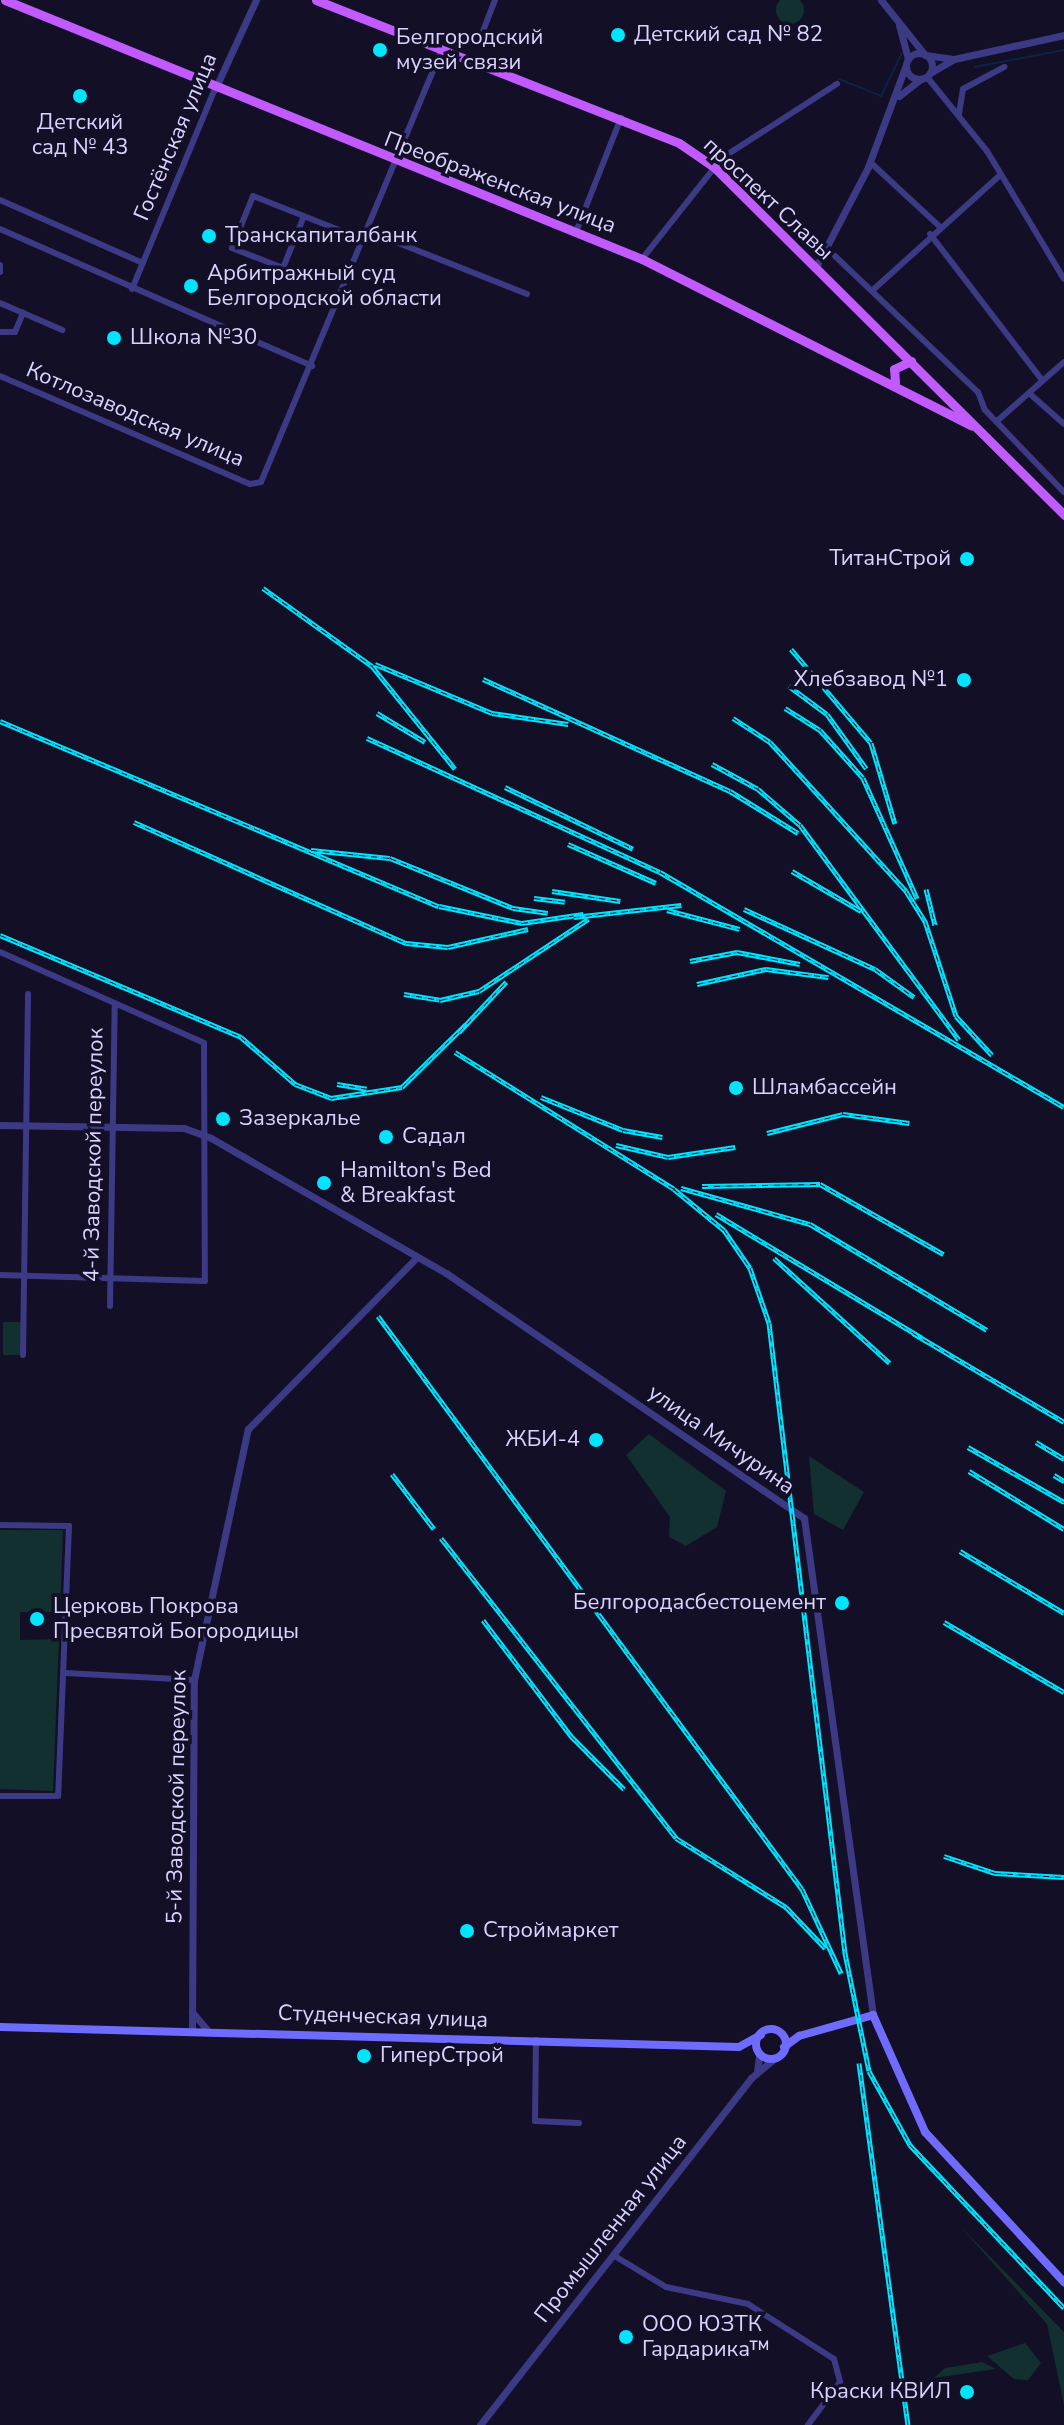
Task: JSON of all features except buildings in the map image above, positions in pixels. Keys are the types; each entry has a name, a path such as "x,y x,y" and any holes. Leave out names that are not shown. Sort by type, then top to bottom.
{"main road":[{"name":"Преображенская улица","path":"5,0 215,89 642,259 896,383 971,425"},
{"name":"проспект Славы","path":"316,0 621,118 714,167 921,371 971,425"},
{"path":"911,361 894,369 896,383 913,383 921,371"},
{"path":"971,425 1064,515"},
{"path":"739,2047 774,2059 799,2036 873,2015"},
{"name":"улица Мичурина","path":"873,2015 925,2132 1064,2282"},
{"name":"Студенческая улица","path":"0,2027 207,2030 739,2047"},
{"path":"739,2047 761,2035 782,2033 799,2036"},
{"path":"782,2033 784,2047"},
{"path":"759,2054 761,2035"}],"street":[{"name":"Гостёнская улица","path":"132,289 215,89 256,0"},
{"path":"478,44 495,0"},
{"path":"881,0 925,55 926,76"},
{"path":"816,267 870,162 897,97 907,62 899,22"},
{"path":"897,97 954,59 1064,35"},
{"path":"0,229 312,366 442,50"},
{"path":"907,62 925,55 954,59"},
{"path":"907,62 926,76 959,114 1064,279"},
{"path":"959,114 963,89 1004,67"},
{"path":"642,259 714,167 837,84"},
{"path":"576,232 621,118"},
{"path":"870,162 939,226"},
{"path":"874,289 930,234 999,176"},
{"path":"304,216 283,268 232,248 253,196 304,216 364,240"},
{"path":"0,200 143,263"},
{"path":"368,231 527,294"},
{"path":"930,234 1042,380"},
{"path":"835,256 874,289 978,392 997,421 1064,492"},
{"path":"0,265 0,272"},
{"path":"0,303 62,330"},
{"path":"0,332 15,332 23,313"},
{"path":"997,421 1064,362"},
{"name":"Котлозаводская улица","path":"0,376 256,484 266,477 312,366"},
{"path":"1030,394 1064,424"},
{"path":"0,952 204,1043 205,1281 0,1275"},
{"path":"23,1355 28,994"},
{"name":"4-й Заводской переулок","path":"110,1306 115,1004"},
{"name":"улица Мичурина","path":"0,1125 111,1126 203,1134 417,1257 804,1518 873,2015"},
{"name":"5-й Заводской переулок","path":"192,2030 194,1680 248,1429 417,1257"},
{"path":"0,1525 69,1526 66,1673 58,1796 0,1796"},
{"path":"66,1673 194,1680"},
{"path":"192,2012 207,2030"},
{"path":"536,2040 535,2121 579,2123"},
{"path":"757,2072 759,2054"},
{"name":"Промышленная улица","path":"480,2425 757,2072 774,2059"},
{"path":"613,2255 666,2287 748,2304 834,2359 840,2382 808,2425"}],"green space":[{"path":"790,-4 800,0 804,10 800,20 790,24 780,20 776,10 780,0"},
{"path":"3,1322 21,1322 21,1355 3,1355"},
{"path":"649,1434 726,1491 717,1527 686,1546 669,1537 670,1517 626,1455"},
{"path":"809,1456 864,1492 843,1530 814,1514"},
{"path":"0,1530 63,1530 60,1612 20,1612 20,1640 59,1639 53,1791 0,1789"},
{"path":"959,2225 1064,2332 1064,2405 1047,2324"},
{"path":"1025,2343 1041,2363 1028,2380 1014,2379 987,2356"},
{"path":"982,2362 996,2369 934,2378 945,2368"}],"waterway":[{"path":"975,67 1064,50"},
{"path":"839,79 881,96 902,53"}],"railway":[{"path":"263,588 372,666 455,769"},
{"path":"791,649 871,743 895,824"},
{"path":"375,664 492,713 568,724"},
{"path":"483,679 730,791 798,833"},
{"path":"789,686 827,714 866,768"},
{"path":"785,708 820,730 863,778 917,898"},
{"path":"377,713 425,742"},
{"path":"733,718 770,742 906,891 925,921 956,1016 992,1055"},
{"path":"0,721 439,906 522,923 583,914"},
{"path":"367,738 660,872 1064,1107"},
{"path":"712,764 758,789 800,825 959,1040"},
{"path":"505,787 633,849"},
{"path":"134,822 406,943 448,947 528,929"},
{"path":"568,844 656,883"},
{"path":"311,850 390,858 513,908 548,913"},
{"path":"792,871 861,911"},
{"path":"926,889 935,925"},
{"path":"552,891 620,901"},
{"path":"534,898 565,902"},
{"path":"574,917 681,905"},
{"path":"744,909 875,969 914,997"},
{"path":"667,910 740,929"},
{"path":"404,994 440,1000 479,991 588,919"},
{"path":"0,935 241,1037 295,1084 331,1098 402,1087 466,1024"},
{"path":"690,961 737,952 800,964"},
{"path":"697,984 766,969 828,977"},
{"path":"459,1032 506,982"},
{"path":"455,1052 674,1189 724,1230 750,1268 769,1323 845,1953 869,2071 910,2145 1064,2308"},
{"path":"337,1084 367,1089"},
{"path":"541,1097 623,1130 662,1137"},
{"path":"767,1133 843,1114 909,1123"},
{"path":"616,1145 668,1157 735,1147"},
{"path":"702,1186 820,1184 943,1254"},
{"path":"681,1188 810,1224 987,1330"},
{"path":"716,1214 922,1338"},
{"path":"774,1258 890,1363"},
{"path":"378,1316 802,1889 841,1973"},
{"path":"913,1333 1064,1422"},
{"path":"1036,1442 1064,1459"},
{"path":"968,1447 1064,1502"},
{"path":"969,1471 1064,1529"},
{"path":"392,1474 434,1529"},
{"path":"1054,1475 1064,1481"},
{"path":"441,1538 676,1838 786,1907 825,1948"},
{"path":"960,1551 1064,1613"},
{"path":"483,1620 571,1736 624,1789"},
{"path":"944,1622 1064,1692"},
{"path":"944,1856 995,1873 1064,1877"},
{"path":"859,2063 908,2425"}],"place":[{"name":"Детский сад № 82","path":"618,35"},
{"name":"Белгородский музей связи","path":"380,50"},
{"name":"Детский сад № 43","path":"80,96"},
{"name":"Транскапиталбанк","path":"209,236"},
{"name":"Арбитражный суд Белгородской области","path":"191,286"},
{"name":"Школа №30","path":"114,338"},
{"name":"ТитанСтрой","path":"967,559"},
{"name":"Хлебзавод №1","path":"964,680"},
{"name":"Шламбассейн","path":"736,1088"},
{"name":"Зазеркалье","path":"223,1119"},
{"name":"Садал","path":"386,1137"},
{"name":"Hamilton's Bed & Breakfast","path":"324,1183"},
{"name":"ЖБИ-4","path":"596,1440"},
{"name":"Белгородасбестоцемент","path":"842,1603"},
{"name":"Церковь Покрова Пресвятой Богородицы","path":"37,1619"},
{"name":"Строймаркет","path":"467,1931"},
{"name":"ГиперСтрой","path":"364,2056"},
{"name":"ООО ЮЗТК Гардарика™","path":"626,2337"},
{"name":"Краски КВИЛ","path":"967,2392"}]}
